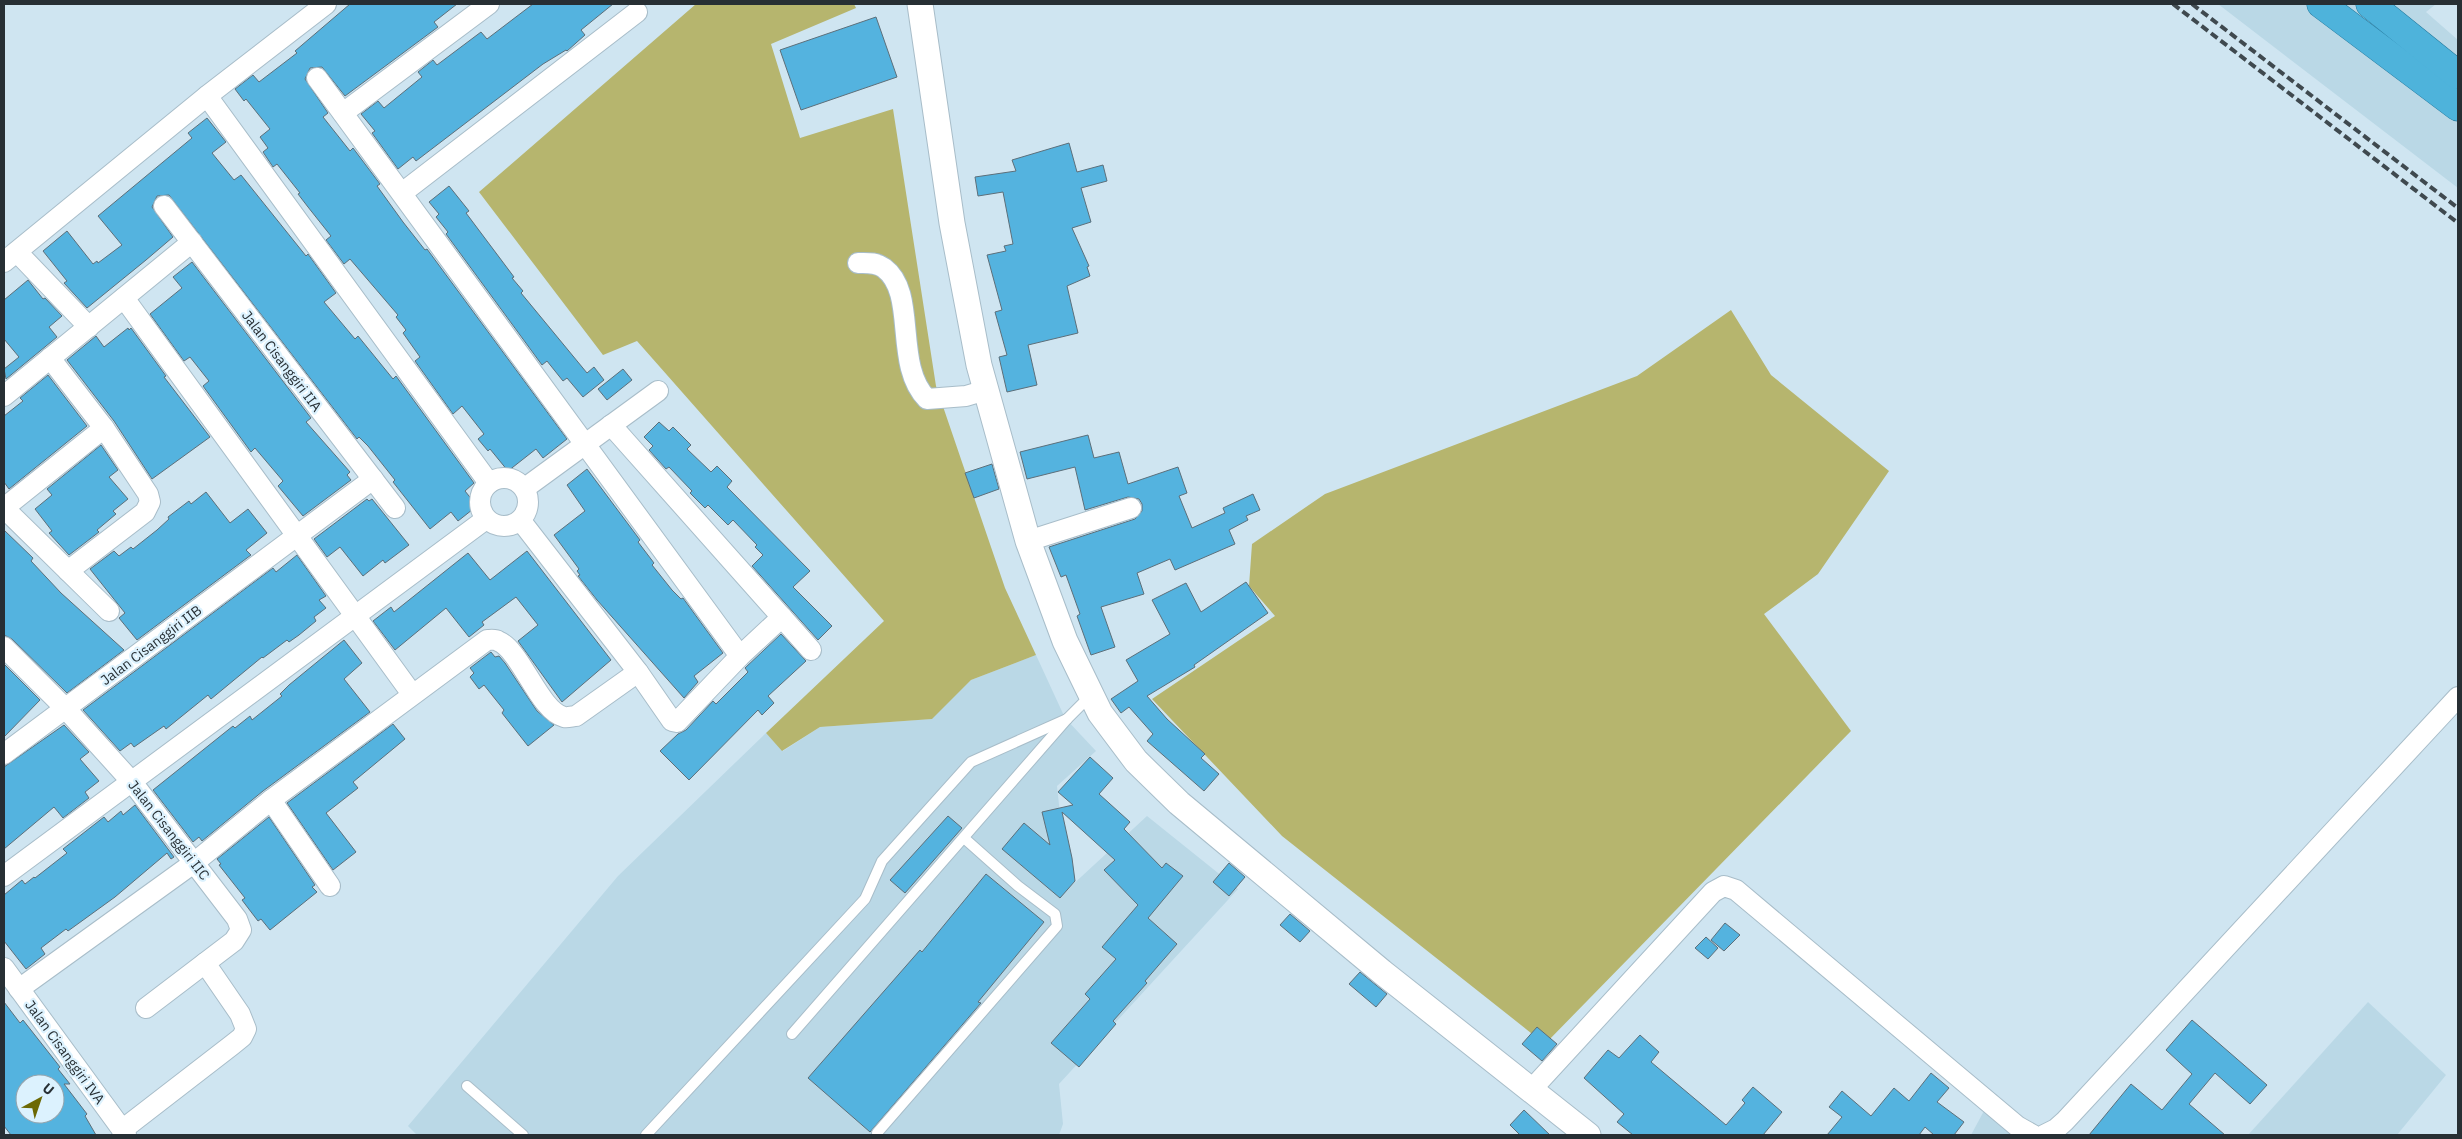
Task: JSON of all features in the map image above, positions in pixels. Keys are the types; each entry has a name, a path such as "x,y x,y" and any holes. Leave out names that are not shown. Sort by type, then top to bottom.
{"highway":[{"path":"2321,4 2458,107"},
{"path":"2370,4 2458,75"}],"street":[{"path":"89,327 10,257 207,96 326,4"},
{"path":"343,113 489,4"},
{"path":"920,4 952,223 986,390 1028,541 1048,600 1090,696 1136,761 1180,803 1338,936 1588,1135"},
{"path":"402,193 637,12"},
{"path":"318,78 740,656"},
{"path":"207,96 488,483"},
{"name":"Jalan Cisanggiri IIA","path":"164,206 395,508"},
{"path":"4,396 192,242"},
{"path":"858,263 874,264 884,268 895,280 902,301 913,380 927,399 966,396 986,390"},
{"path":"124,298 412,694"},
{"path":"50,358 104,428 148,494 150,502 145,512 68,571"},
{"path":"525,488 658,391"},
{"path":"611,424 811,650"},
{"path":"104,428 4,508 109,611"},
{"path":"501,478 514,480 525,488 529,505 521,521 510,526 497,526 486,519 480,507 481,494 488,483 501,478"},
{"path":"297,536 373,479"},
{"path":"1028,541 1131,508"},
{"path":"4,876 486,519"},
{"path":"521,521 638,672 668,717 677,722 740,656 782,617"},
{"name":"Jalan Cisanggiri IIB","path":"4,754 297,536"},
{"path":"19,989 195,862 271,800 487,640 497,640 507,647 530,682 555,712 565,717 576,716 638,672"},
{"name":"Jalan Cisanggiri IIC","path":"4,647 66,708 132,782 237,919 241,930 234,941 146,1008"},
{"path":"2044,1135 2056,1129 2065,1121 2458,697"},
{"path":"271,800 330,886"},
{"path":"1531,1090 1713,892 1724,886 1736,890 2017,1126 2033,1135"},
{"path":"124,1133 242,1037 246,1030 240,1014 205,963"},
{"name":"Jalan Cisanggiri IVA","path":"4,968 124,1133"}],"lane":[{"path":"792,1034 1066,719 1090,696"},
{"path":"646,1135 865,899 882,861 971,762 1066,719"},
{"path":"877,1133 1057,926 1055,914 1018,886 964,838"},
{"path":"467,1086 523,1135"}],"shaded area":[{"path":"696,4 854,4 856,8 771,44 800,138 893,109 936,386 1005,588 1036,655 971,680 932,719 820,727 782,751 766,733 884,621 637,341 603,355 479,192"},
{"path":"2218,4 2436,4 2426,12 2458,40 2458,188"},
{"path":"1731,310 1771,375 1889,471 1818,574 1764,614 1851,731 1545,1044 1282,836 1152,699 1275,616 1249,586 1252,544 1325,494 1637,376"},
{"path":"1036,655 1065,718 1096,751 1057,786 1068,889 1147,816 1238,889 1059,1084 1063,1124 1059,1135 417,1135 408,1126 618,876 766,733 783,751 820,727 931,719 971,680"},
{"path":"2368,1002 2446,1075 2397,1135 2248,1135"},
{"path":"1985,1109 2017,1135 1971,1135"}],"building":[{"path":"350,4 457,4 434,22 438,27 345,96 322,67 310,68 305,79 328,113 323,117 350,151 353,148 380,184 377,186 403,222 425,250 427,249 567,439 543,458 536,449 508,471 490,449 488,451 478,439 484,434 462,406 453,414 415,361 420,357 403,333 406,330 396,317 398,315 350,259 344,264 326,240 331,236 298,194 300,193 277,164 273,167 263,152 268,148 260,137 270,129 246,99 244,101 235,89 253,75 259,82 297,53 295,51"},
{"path":"533,4 613,4 581,30 585,35 567,51 543,64 416,161 413,157 398,169 372,133 375,131 361,114 378,101 384,108 422,77 418,72 433,60 437,65 481,32 487,39"},
{"path":"876,17 897,77 801,110 780,50"},
{"path":"207,118 226,142 212,153 234,180 241,175 306,256 308,254 336,293 324,302 355,339 358,336 393,379 396,376 474,483 465,491 477,506 458,521 451,512 430,529 393,482 395,480 368,446 359,437 357,439 169,195 157,196 152,207 173,237 87,308 64,283 67,281 43,251 67,231 93,264 97,261 98,263 122,245 98,216 192,138 188,133"},
{"path":"1069,143 1077,172 1103,165 1107,181 1081,188 1091,222 1072,228 1089,266 1087,267 1090,276 1067,286 1078,333 1028,345 1037,385 1007,392 999,357 1007,355 995,312 1002,310 987,255 1006,251 1004,246 1013,244 1003,192 978,196 975,177 1016,171 1012,160"},
{"path":"449,186 469,211 466,213 514,277 512,278 523,291 521,293 587,373 594,367 604,380 583,397 567,378 563,381 547,361 542,365 446,234 448,232 436,217 439,214 429,202"},
{"path":"192,262 311,418 306,422 350,472 347,475 351,480 303,516 278,486 283,481 255,448 251,452 203,386 209,381 190,357 184,361 150,314 182,288 173,277"},
{"path":"28,280 43,299 45,298 62,316 49,327 57,337 6,379 4,369 19,357 4,339 4,300"},
{"path":"128,328 129,330 131,328 166,376 164,377 210,437 152,479 114,421 67,360 96,336 104,347"},
{"path":"623,369 632,380 607,400 598,389"},
{"path":"48,375 87,426 9,489 4,482 4,416 23,401 20,398"},
{"path":"659,422 669,431 673,427 691,445 687,449 711,472 717,466 732,481 727,487 810,571 793,587 832,626 818,640 752,566 763,555 755,547 757,545 733,520 728,525 708,505 705,508 669,467 666,469 649,450 653,446 644,437"},
{"path":"1088,435 1094,458 1119,452 1128,484 1178,467 1187,493 1179,496 1192,528 1225,513 1223,508 1253,494 1260,510 1246,516 1248,520 1229,530 1235,544 1175,570 1170,559 1137,573 1144,594 1101,607 1115,647 1091,655 1077,616 1080,614 1066,575 1061,577 1049,547 1135,519 1142,511 1142,504 1139,499 1128,497 1085,510 1075,467 1027,479 1020,452"},
{"path":"101,445 118,470 109,477 128,499 113,511 116,514 97,530 99,532 69,555 49,533 52,531 35,509 52,495 47,489"},
{"path":"992,464 999,489 974,498 965,473"},
{"path":"587,469 640,540 638,542 654,563 652,565 672,590 681,599 683,598 723,653 694,676 698,682 684,698 597,600 578,576 580,575 577,571 579,569 554,535 585,511 567,485"},
{"path":"206,492 230,523 248,509 267,533 246,550 251,555 137,640 119,618 125,613 90,569 114,551 119,556 131,547 133,549 157,530 169,519 168,517 189,501 191,504"},
{"path":"367,499 369,501 372,499 409,545 385,563 383,560 363,576 340,547 327,557 314,539"},
{"path":"4,530 33,558 31,561 61,593 124,650 67,693 12,639 4,635"},
{"path":"527,551 611,660 562,702 518,641 538,625 516,597 482,622 484,625 469,637 446,608 395,650 373,621 391,607 394,612 468,553 490,580"},
{"path":"297,555 326,596 319,600 326,608 314,617 316,621 299,635 289,642 287,640 262,657 211,699 208,695 166,729 164,726 134,747 131,743 120,751 83,710 273,568 276,572"},
{"path":"1246,582 1268,613 1194,665 1195,667 1147,696 1167,719 1205,754 1201,758 1219,774 1204,791 1147,741 1153,734 1129,707 1121,713 1111,699 1138,681 1126,660 1170,634 1152,600 1186,583 1201,612"},
{"path":"781,634 806,661 768,696 774,703 762,715 758,710 689,780 660,751 678,734 686,730 713,701 716,704 748,672 745,668"},
{"path":"344,640 362,663 344,679 370,712 263,791 202,841 199,837 193,842 153,790 233,726 235,728 250,716 252,720 282,696 280,694 289,685"},
{"path":"491,652 495,657 499,656 505,663 537,711 554,725 528,746 502,713 504,710 484,685 479,689 470,677 474,673 470,668"},
{"path":"4,664 40,700 4,737"},
{"path":"393,724 405,739 353,782 358,788 326,813 356,852 333,870 287,803"},
{"path":"64,725 89,752 80,759 99,781 85,792 89,798 63,818 54,807 4,849 4,767"},
{"path":"1090,757 1113,778 1099,794 1130,822 1124,829 1162,868 1166,863 1183,876 1148,918 1177,944 1145,981 1147,983 1113,1021 1116,1024 1079,1067 1051,1043 1090,999 1085,994 1116,959 1102,947 1138,905 1104,870 1115,860 1062,812 1075,881 1060,898 1002,849 1024,823 1050,845 1042,812 1073,805 1058,792"},
{"path":"135,805 174,857 171,859 167,853 115,897 68,931 66,929 41,948 45,954 26,969 4,941 4,895 22,880 25,884 35,878 67,853 63,849 104,817 108,822 121,811 123,815"},
{"path":"948,816 962,828 905,893 890,880"},
{"path":"269,817 315,885 312,887 317,892 270,930 261,919 258,921 242,900 245,898 219,865 221,864 217,859"},
{"path":"1229,863 1245,877 1229,896 1213,882"},
{"path":"986,874 1044,922 978,1002 981,1003 870,1132 808,1078 920,950 922,952"},
{"path":"1290,914 1310,931 1300,942 1280,925"},
{"path":"1725,923 1740,935 1724,951 1711,940"},
{"path":"1706,937 1718,948 1708,959 1695,948"},
{"path":"1360,972 1387,994 1376,1007 1349,984"},
{"path":"4,1002 20,1023 23,1020 60,1067 58,1069 62,1074 15,1074 15,1124 65,1124 65,1085 87,1114 85,1116 96,1135 11,1135 4,1126"},
{"path":"2192,1020 2267,1085 2250,1104 2215,1073 2189,1104 2225,1135 2089,1135 2131,1084 2162,1110 2192,1074 2166,1050"},
{"path":"1537,1027 1557,1044 1542,1061 1522,1044"},
{"path":"1640,1035 1659,1052 1651,1062 1726,1125 1745,1103 1742,1100 1753,1087 1782,1112 1763,1135 1633,1135 1617,1122 1624,1114 1584,1078 1608,1050 1619,1058"},
{"path":"1931,1073 1949,1088 1937,1102 1964,1122 1954,1135 1934,1135 1925,1127 1919,1135 1827,1135 1842,1117 1829,1107 1842,1091 1871,1116 1894,1088 1909,1101"},
{"path":"1524,1110 1550,1135 1520,1135 1510,1125"}],"railway":[{"path":"2173,4 2458,223"},
{"path":"2192,4 2458,208"}]}
